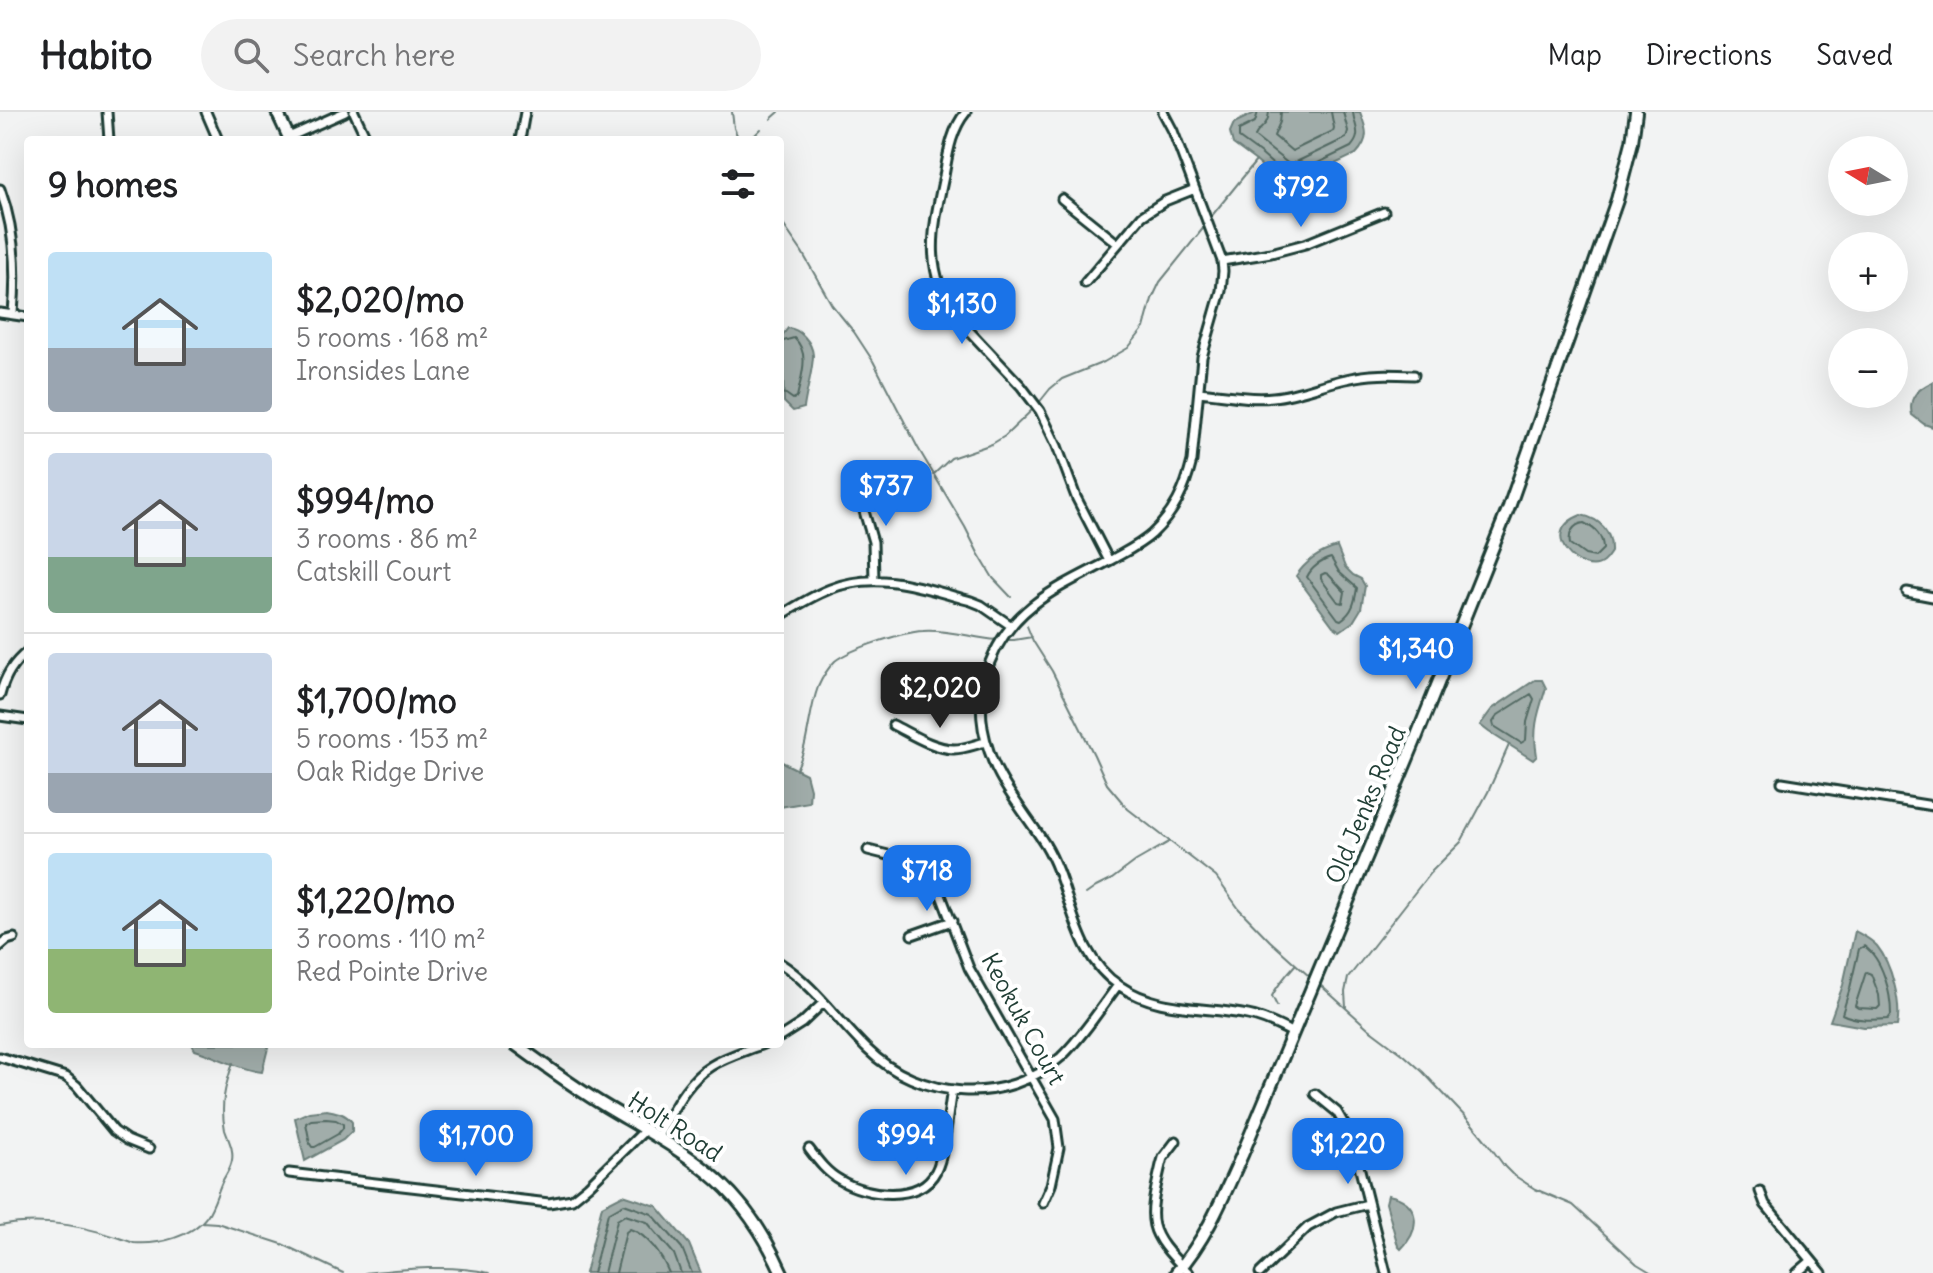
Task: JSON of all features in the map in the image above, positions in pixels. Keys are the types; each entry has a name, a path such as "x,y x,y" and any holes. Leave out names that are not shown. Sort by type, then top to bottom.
{"street":[{"path":"107,112 109,136"},
{"path":"206,112 216,136"},
{"path":"277,112 288,136"},
{"path":"295,136 345,112"},
{"path":"354,112 365,136"},
{"path":"521,136 525,112"},
{"path":"966,112 950,145 934,223 932,250 937,279 958,319 1021,386 1040,411 1076,497 1109,561"},
{"path":"1163,112 1222,261 1221,291 1204,343 1192,461 1183,491 1165,520 1150,536 1134,548 1045,596 1010,625 992,658 983,684 981,711 993,761 1047,847 1084,946 1099,968 1118,985 1151,1002 1245,1014 1293,1033"},
{"name":"Old Jenks Road","path":"1182,1271 1212,1221 1293,1033 1509,507 1617,200 1632,142 1636,112"},
{"path":"0,189 13,240 13,313"},
{"path":"1085,283 1142,216 1165,201 1195,189"},
{"path":"1062,199 1118,244"},
{"path":"1222,261 1305,244 1384,212"},
{"path":"0,313 24,316"},
{"path":"1199,392 1272,398 1356,377 1414,375"},
{"path":"861,478 861,501 873,542 874,580"},
{"path":"784,614 831,588 874,580 902,582 971,601 1010,625"},
{"path":"1907,592 1933,597"},
{"path":"0,695 14,664 24,655"},
{"path":"0,716 24,719"},
{"path":"893,725 949,749 986,742"},
{"path":"1782,782 1933,806"},
{"name":"Keokuk Court","path":"868,850 905,861 927,875 939,890 969,968 1055,1119 1059,1139 1054,1175 1043,1203"},
{"path":"912,935 952,921"},
{"path":"0,946 14,938"},
{"path":"784,966 867,1049 893,1070 925,1085 971,1092 997,1089 1032,1077 1055,1061 1074,1043 1118,985"},
{"path":"784,1034 823,1003"},
{"name":"Holt Road","path":"520,1048 568,1083 702,1166 751,1216 768,1242 782,1273"},
{"path":"658,1136 682,1094 701,1073 753,1048"},
{"path":"0,1057 66,1077 114,1131 149,1149"},
{"path":"809,1149 831,1174 851,1186 893,1193 917,1190 931,1179 940,1162 952,1090"},
{"path":"1315,1094 1333,1107 1348,1128 1386,1273"},
{"path":"289,1173 549,1203 572,1199 646,1129"},
{"path":"1176,1141 1163,1158 1152,1217 1156,1234 1182,1271"},
{"path":"1760,1191 1765,1204 1822,1273"},
{"path":"1260,1273 1308,1227 1336,1212 1368,1204"},
{"path":"1797,1273 1811,1261"}],"water":[{"path":"1257,112 1360,112 1366,129 1365,139 1356,154 1291,185 1281,183 1233,144 1230,132 1234,123"},
{"path":"788,328 797,331 805,337 813,355 804,408 793,411 784,402 784,333"},
{"path":"1933,382 1933,427 1912,415 1911,404 1922,388"},
{"path":"1581,515 1600,523 1610,538 1611,552 1603,562 1585,564 1575,559 1562,542 1562,532 1568,523"},
{"path":"1337,547 1345,567 1365,586 1361,609 1353,622 1340,631 1296,576 1314,558"},
{"path":"1535,680 1542,680 1546,688 1537,721 1537,756 1533,760 1480,725 1492,709"},
{"path":"784,763 806,774 809,802 784,806"},
{"path":"1855,931 1875,944 1887,962 1897,995 1897,1026 1864,1027 1830,1021 1843,985"},
{"path":"268,1048 262,1072 236,1066 195,1050"},
{"path":"327,1110 347,1117 352,1122 352,1131 343,1140 305,1161 295,1118 309,1112"},
{"path":"623,1195 657,1206 689,1244 701,1273 585,1273 602,1206"},
{"path":"1388,1195 1406,1203 1414,1216 1412,1233 1401,1249 1386,1203"}],"waterway":[{"path":"732,112 737,136"},
{"path":"771,119 779,112"},
{"path":"754,136 761,129"},
{"path":"1210,218 1256,161"},
{"path":"784,226 832,305 873,361 918,448 993,578 1011,597"},
{"path":"1038,404 1062,379 1104,362 1128,348 1144,328 1160,282 1205,226"},
{"path":"933,475 951,458 992,444 1005,436 1034,408"},
{"path":"1027,626 1107,784 1128,809 1216,877 1239,909 1310,977"},
{"path":"796,770 804,750 818,687 825,673 842,656 864,646 923,631 997,640"},
{"path":"1003,640 1032,637"},
{"path":"1346,1007 1348,978 1430,873 1461,842 1509,745"},
{"path":"1086,894 1169,842"},
{"path":"1277,1006 1272,996 1295,965"},
{"path":"1318,983 1423,1072 1472,1124 1512,1174 1535,1189 1573,1205 1637,1264 1652,1273"},
{"path":"0,1226 17,1223 68,1225 134,1243 164,1241 193,1229 209,1212 231,1163 232,1152 225,1130 223,1104 233,1063"},
{"path":"202,1222 217,1223 282,1244 343,1273"},
{"path":"365,1273 443,1268 489,1273"}]}
